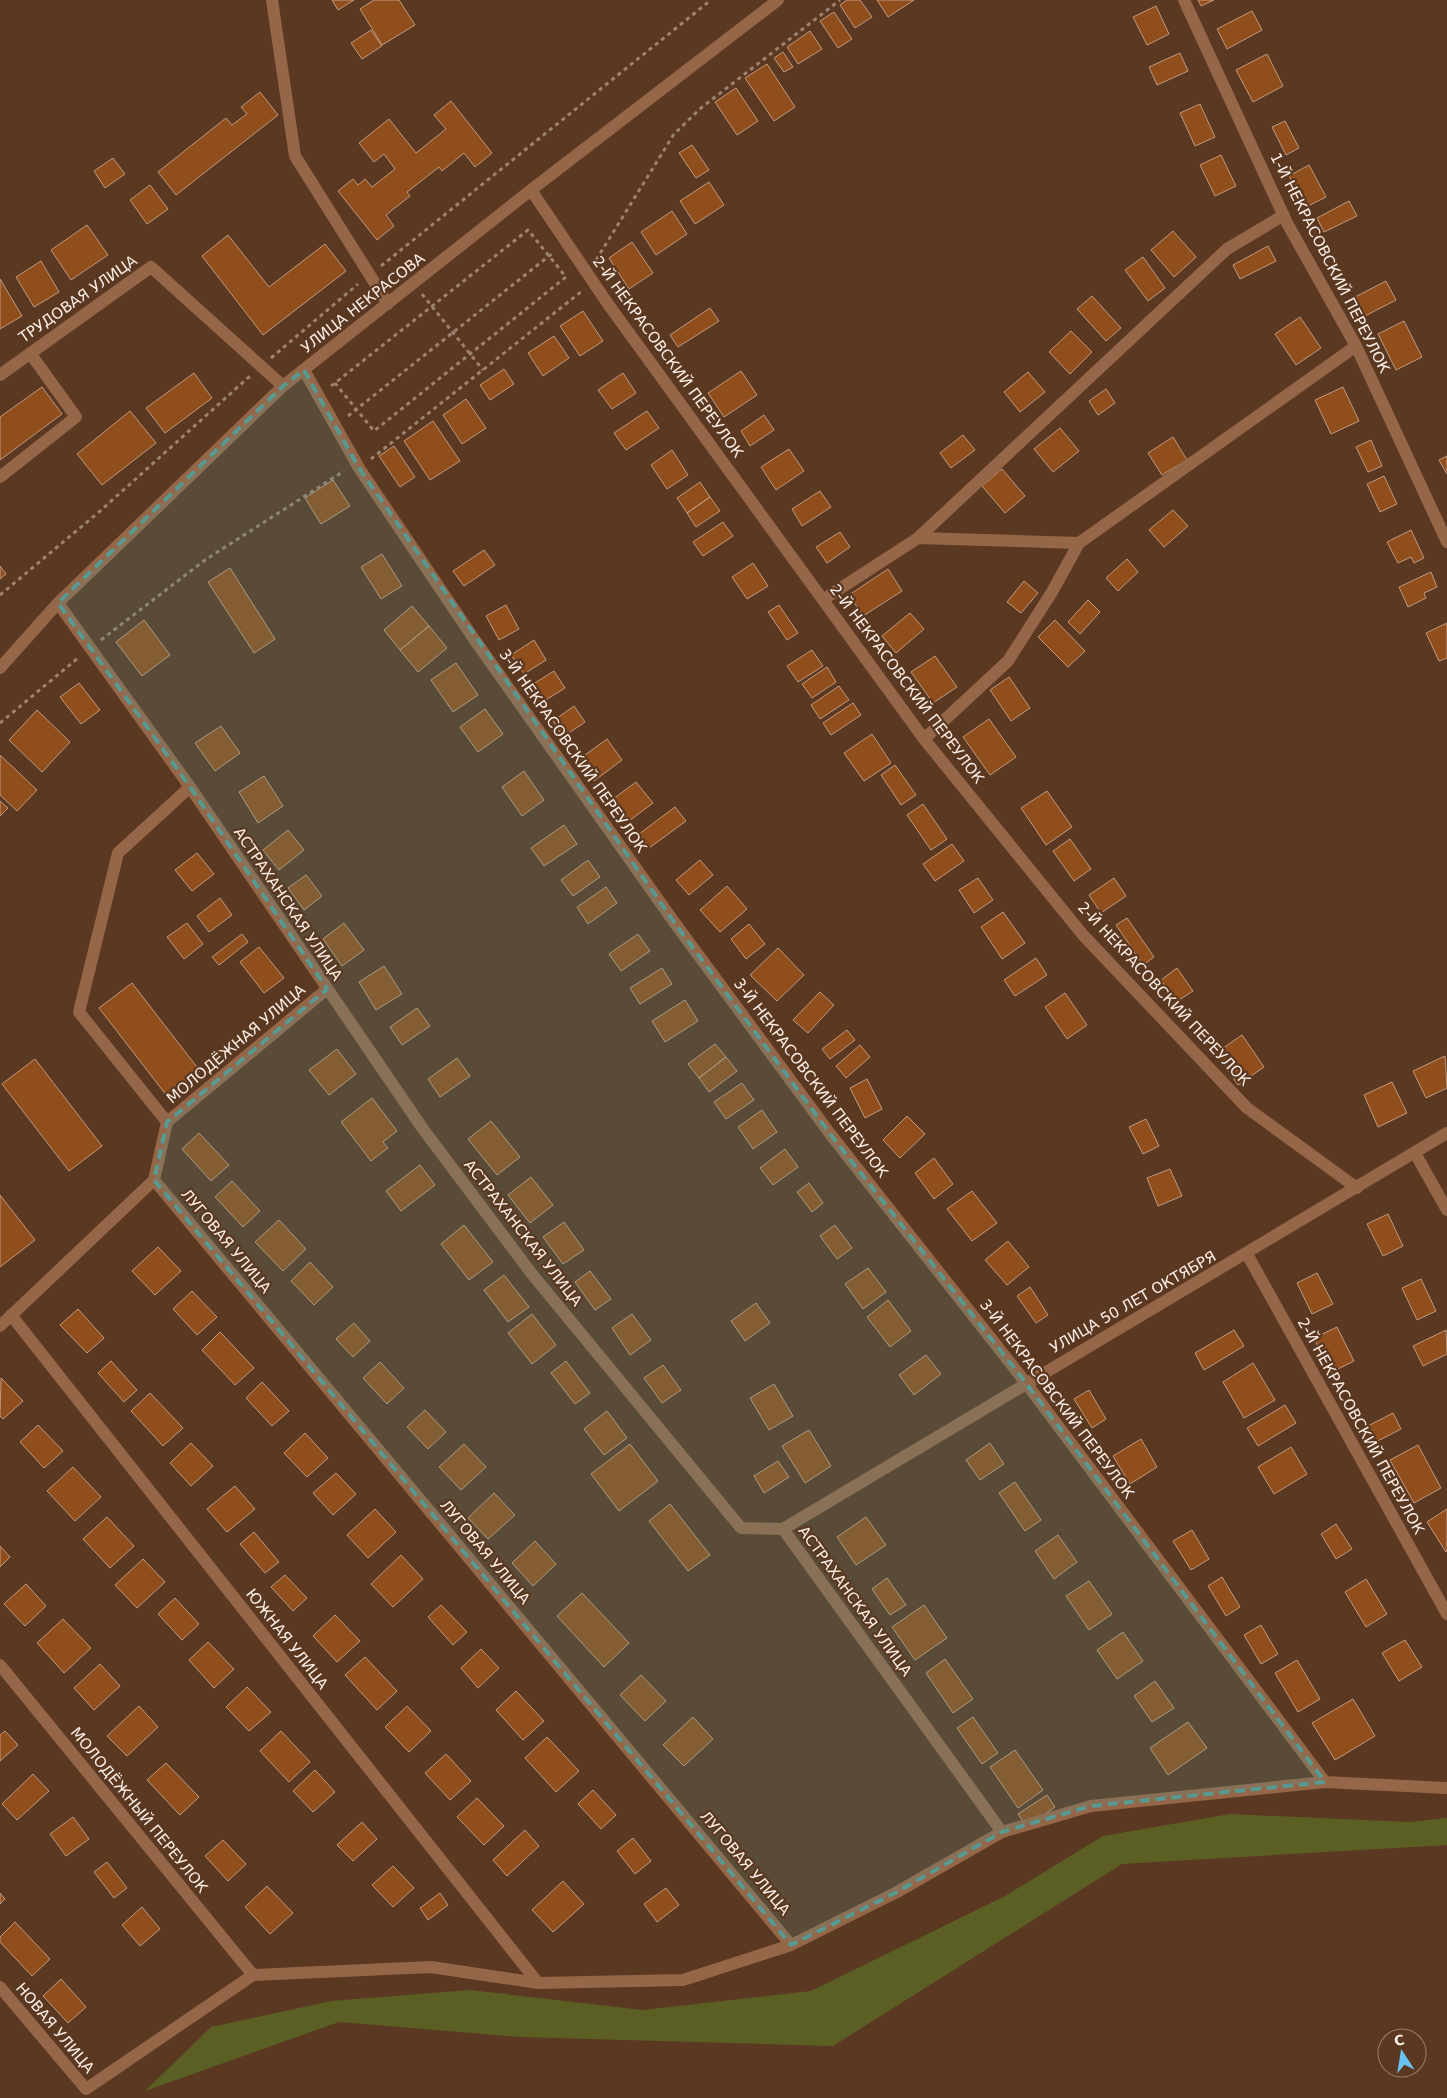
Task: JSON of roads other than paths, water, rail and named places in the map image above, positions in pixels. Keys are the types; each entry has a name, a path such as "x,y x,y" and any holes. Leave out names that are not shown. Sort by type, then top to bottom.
{"street":[{"path":"272,0 295,156 388,304"},
{"name":"УЛИЦА НЕКРАСОВА","path":"0,668 58,603 283,386 531,190 778,0"},
{"name":"1-Й НЕКРАСОВСКИЙ ПЕРЕУЛОК","path":"1184,0 1284,215 1356,346 1447,542"},
{"name":"2-Й НЕКРАСОВСКИЙ ПЕРЕУЛОК","path":"531,190 591,278 924,739 1083,934 1247,1108 1357,1188"},
{"path":"824,599 918,538 1227,249 1284,215"},
{"name":"ТРУДОВАЯ УЛИЦА","path":"0,375 151,267 283,386"},
{"path":"924,739 1008,661 1080,543 1356,346"},
{"path":"0,476 76,417 30,353"},
{"name":"3-Й НЕКРАСОВСКИЙ ПЕРЕУЛОК","path":"304,370 360,468 474,639 674,922 831,1135 1026,1382 1325,1782"},
{"path":"918,538 1080,543"},
{"name":"АСТРАХАНСКАЯ УЛИЦА","path":"58,603 190,786 423,1129 532,1274 741,1528 783,1528 1002,1832"},
{"path":"167,1122 79,1012 118,853 190,786"},
{"name":"МОЛОДЁЖНАЯ УЛИЦА","path":"154,1180 167,1122 327,990"},
{"name":"УЛИЦА 50 ЛЕТ ОКТЯБРЯ","path":"783,1528 1026,1382 1247,1254 1447,1133"},
{"path":"1415,1153 1447,1210"},
{"path":"0,1326 154,1180"},
{"name":"ЛУГОВАЯ УЛИЦА","path":"154,1180 791,1945"},
{"name":"2-Й НЕКРАСОВСКИЙ ПЕРЕУЛОК","path":"1247,1254 1447,1614"},
{"name":"ЮЖНАЯ УЛИЦА","path":"11,1315 538,1983"},
{"name":"МОЛОДЁЖНЫЙ ПЕРЕУЛОК","path":"0,1665 253,1975"},
{"path":"253,1975 431,1967 538,1983 683,1980 791,1945 897,1892 1002,1832 1091,1806 1325,1782 1447,1788"},
{"name":"НОВАЯ УЛИЦА","path":"0,1987 86,2089 253,1975"}]}
